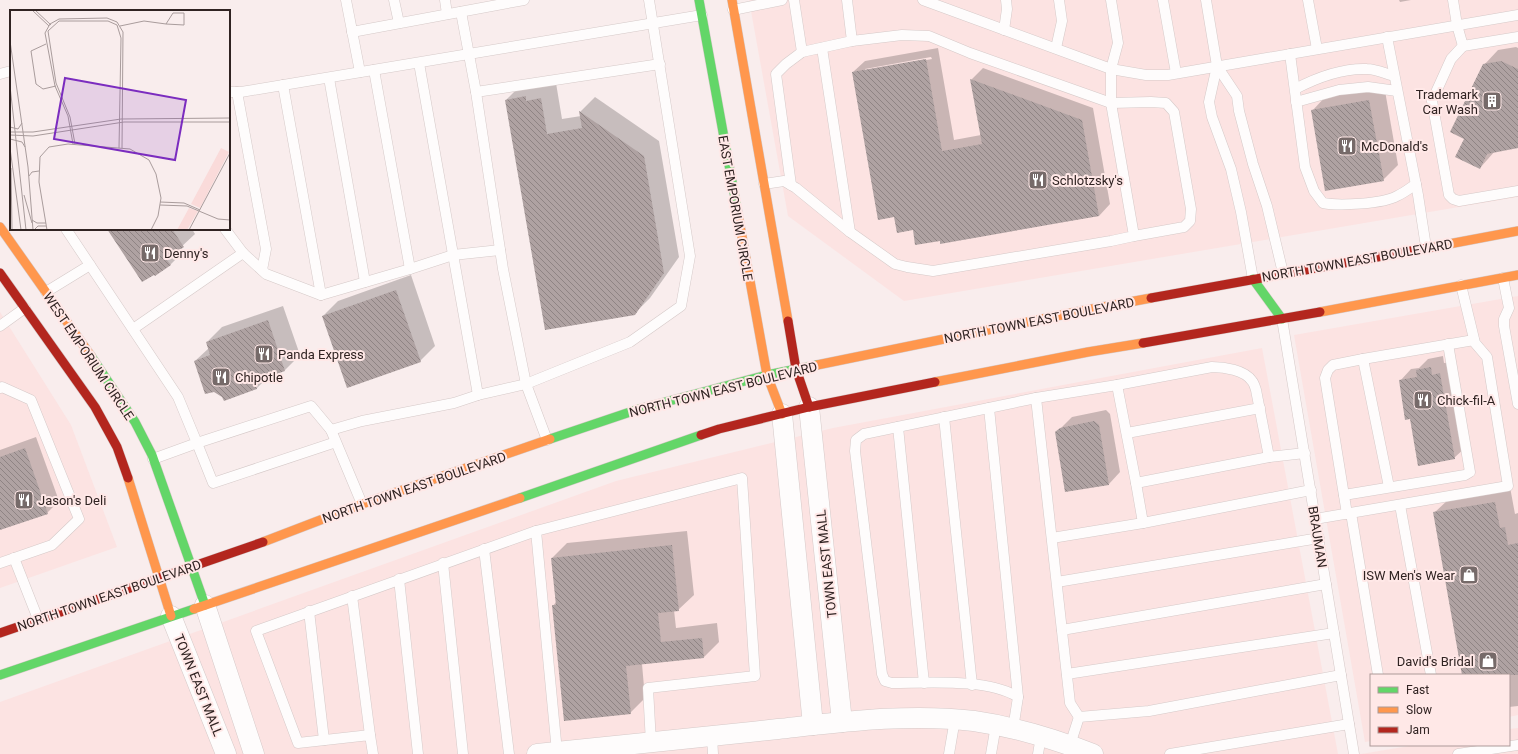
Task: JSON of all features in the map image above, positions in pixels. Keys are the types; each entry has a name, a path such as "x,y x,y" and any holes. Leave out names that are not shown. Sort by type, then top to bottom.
{"main road":[{"name":"EAST EMPORIUM CIRCLE","path":"699,0 767,375 782,414"},
{"path":"702,15 718,13 733,5 796,369 809,407"},
{"name":"WEST EMPORIUM CIRCLE","path":"0,227 44,294 109,381 135,422 153,459 205,605"},
{"name":"NORTH TOWN EAST BOULEVARD","path":"0,633 269,540 362,504 639,408 767,375 1081,311 1253,279 1283,277 1426,247 1518,231"},
{"name":"WEST EMPORIUM CIRCLE","path":"0,273 27,306 95,407 117,447 135,496 171,616"},
{"path":"0,675 720,430 809,407 1088,352 1282,319 1518,275"},
{"path":"1253,279 1282,319"},
{"path":"1282,319 1283,304"}],"street":[{"name":"TOWN EAST MALL","path":"809,407 842,722"},
{"path":"782,414 813,725"},
{"path":"205,605 254,754"},
{"name":"TOWN EAST MALL","path":"171,616 226,754"},
{"path":"537,754 618,750 658,746 713,745 813,725 908,719 955,719 1004,727 1039,745 1082,751"}],"lane":[{"path":"346,0 360,72"},
{"path":"394,0 399,23"},
{"path":"445,0 447,14"},
{"path":"352,32 461,12 496,3 524,0"},
{"path":"331,430 362,421 454,403 478,395 526,384 630,342 681,306 690,256 654,23 649,0"},
{"path":"733,5 782,0"},
{"path":"794,0 802,52"},
{"path":"847,0 852,41"},
{"path":"923,0 950,4 1004,30 1111,69 1146,75 1176,73 1518,15"},
{"path":"1004,30 1008,9 1006,0"},
{"path":"1056,48 1062,21 1058,0"},
{"path":"1110,0 1118,43 1111,69 1111,103 1134,236"},
{"path":"1163,0 1176,73"},
{"path":"1206,0 1217,66 1209,102 1212,117 1231,169 1242,212 1253,279"},
{"path":"1308,0 1317,49"},
{"path":"1453,0 1457,25 1463,46"},
{"path":"461,12 476,92 500,250 526,384 547,440"},
{"path":"262,270 266,249 233,92 329,78 702,15"},
{"path":"764,184 784,181 850,232 895,264 933,271 1184,227 1190,221 1191,209 1174,112 1166,103 1111,103 970,53 929,36 902,35 852,41 802,52 776,74 791,185"},
{"path":"1387,37 1416,184 1426,247"},
{"path":"1518,37 1463,46 1451,59 1432,101 1449,194 1452,198 1459,201 1518,191"},
{"path":"822,48 850,232"},
{"path":"1290,54 1305,167 1314,191 1323,203 1334,205 1387,200 1398,196 1416,184"},
{"path":"419,63 478,395"},
{"path":"476,92 660,64"},
{"path":"1217,66 1237,96 1253,164 1267,206 1283,277"},
{"path":"1295,89 1312,80 1335,73 1354,70 1368,69 1394,76"},
{"path":"374,70 410,269"},
{"path":"0,74 10,71"},
{"path":"329,78 365,282"},
{"path":"283,85 322,295"},
{"path":"1296,102 1347,89 1368,87 1397,91"},
{"path":"67,230 178,397 213,483 336,442"},
{"path":"227,230 243,253 266,274 322,295 453,255 500,250"},
{"path":"132,329 243,253"},
{"path":"44,294 90,265"},
{"path":"1504,278 1509,308 1504,319 1504,326 1518,404"},
{"path":"1315,519 1508,486 1487,357 1475,343 1461,285"},
{"path":"0,326 27,306"},
{"name":"BRAUMAN","path":"1282,319 1354,754"},
{"path":"1378,674 1349,514 1344,495 1325,378 1328,370 1333,365 1474,340"},
{"path":"1344,495 1465,475 1470,472 1448,344"},
{"path":"1363,359 1389,487"},
{"path":"1018,697 984,685 892,683 885,681 882,674 855,451 856,440 864,434 1036,398 1117,385 1212,367 1225,367 1242,373 1252,379 1260,408 1269,457"},
{"path":"0,563 52,545 78,519 31,400 1,385"},
{"path":"1117,385 1143,523"},
{"path":"1036,398 1070,703 1079,717 1082,751"},
{"path":"153,459 197,442 311,406 331,430 362,504"},
{"path":"989,408 1018,697 991,754"},
{"path":"1127,433 1260,408"},
{"path":"944,417 972,685"},
{"path":"898,427 924,683"},
{"path":"1136,483 1269,457 1305,453"},
{"path":"370,735 298,743 256,631 536,531 742,478 755,676 648,688 658,746"},
{"path":"1052,538 1143,523 1311,490"},
{"path":"1400,505 1431,674"},
{"path":"536,531 570,752"},
{"path":"1057,582 1319,538"},
{"path":"484,549 509,754"},
{"path":"14,558 38,619"},
{"path":"443,563 464,754"},
{"path":"399,580 418,754"},
{"path":"1062,630 1326,584"},
{"path":"352,596 373,754"},
{"path":"309,611 324,740"},
{"path":"1067,674 1334,633"},
{"path":"1079,717 1149,711 1341,675"},
{"path":"949,754 955,719"},
{"path":"1170,754 1349,724"},
{"path":"1458,754 1506,746"}],"shaded area":[{"path":"749,0 1518,0 1518,197 904,301 788,216"},
{"path":"1518,296 1518,715 1510,717 1510,674 1370,674 1370,741 1365,742 1294,335"},
{"path":"0,312 71,425 117,547 0,588"},
{"path":"1262,348 1338,754 0,754 0,702 616,481 833,428"},
{"path":"1518,728 1518,754 1361,754 1409,746 1510,746 1510,729"}],"building":[{"path":"926,59 942,151 982,144 970,79 1082,120 1099,216 940,244 940,241 915,245 913,230 897,233 894,217 878,220 852,72"},
{"name":"Trademark Car Wash","path":"1501,61 1518,69 1518,148 1487,154 1480,169 1455,157 1464,139 1450,132 1483,64"},
{"path":"526,96 526,101 541,98 547,134 582,128 579,111 644,156 664,273 635,315 545,330 505,100"},
{"name":"McDonald's","path":"1369,100 1384,181 1325,191 1311,110"},
{"name":"Denny's","path":"108,230 173,230 184,247 166,259 171,265 155,276 154,275 142,282"},
{"path":"396,290 421,362 347,388 322,316"},
{"path":"268,320 285,371 254,382 257,389 224,401 222,397 214,392 205,394 194,361 210,355 206,342"},
{"name":"Chick-fil-A","path":"1431,367 1432,375 1440,373 1455,459 1418,466 1410,419 1405,420 1399,380 1417,377 1416,370"},
{"path":"1094,421 1099,425 1109,485 1065,492 1055,432 1060,428"},
{"path":"25,448 48,514 0,530 0,457"},
{"path":"1495,502 1500,528 1505,527 1508,545 1518,543 1518,675 1462,674 1433,512"},
{"path":"672,545 679,611 658,613 661,642 702,638 704,658 626,666 631,714 564,721 552,605 556,605 551,558"}],"traffic: fast":[{"path":"699,0 737,209"},
{"path":"1253,279 1282,319"},
{"path":"91,356 135,422 152,455 205,605"},
{"path":"550,439 639,409 767,375 817,365"},
{"path":"520,498 701,435"},
{"path":"0,675 194,609"}],"traffic: slow":[{"path":"732,0 788,321"},
{"path":"737,209 767,375 782,414"},
{"path":"0,227 91,356"},
{"path":"1433,247 1518,231"},
{"path":"1320,312 1518,275"},
{"path":"817,365 1151,298"},
{"path":"935,382 1088,352 1143,343"},
{"path":"263,542 362,504 550,439"},
{"path":"128,478 171,616"},
{"path":"194,609 520,498"}],"traffic: jam":[{"path":"1151,298 1433,247"},
{"path":"0,273 95,407 117,447 128,478"},
{"path":"1143,343 1320,312"},
{"path":"788,321 796,369 809,407"},
{"path":"701,435 719,429 809,407 935,382"},
{"path":"0,633 263,542"}],"place":[{"name":"Trademark Car Wash","path":"1492,101"},
{"name":"McDonald's","path":"1347,146"},
{"name":"Schlotzsky's","path":"1038,180"},
{"name":"Denny's","path":"150,253"},
{"name":"Panda Express","path":"264,354"},
{"name":"Chipotle","path":"221,377"},
{"name":"Chick-fil-A","path":"1423,400"},
{"name":"Jason's Deli","path":"24,500"},
{"name":"ISW Men's Wear","path":"1469,575"},
{"name":"David's Bridal","path":"1488,661"}]}
